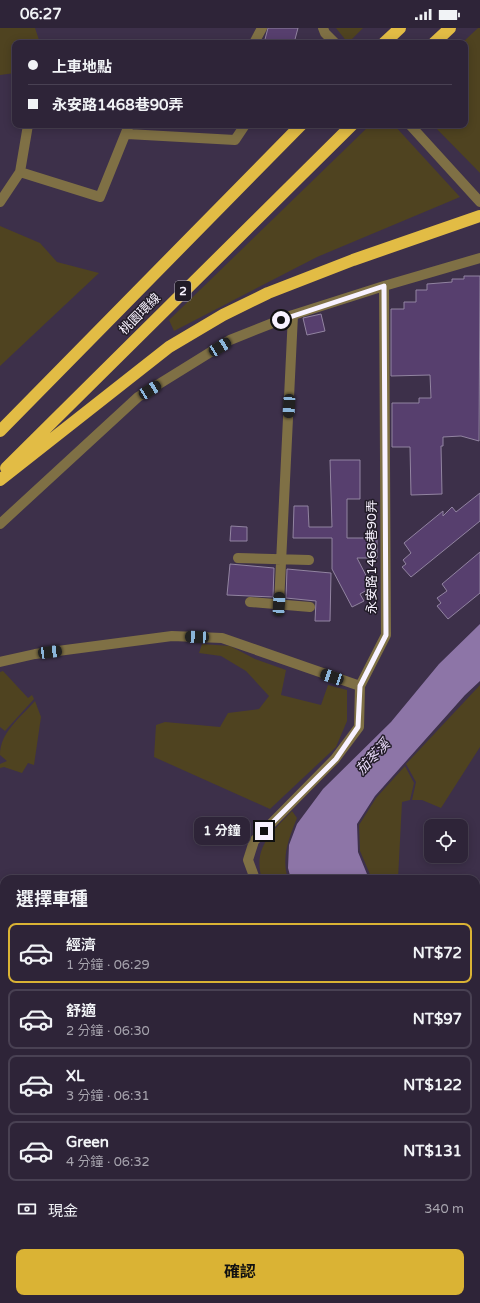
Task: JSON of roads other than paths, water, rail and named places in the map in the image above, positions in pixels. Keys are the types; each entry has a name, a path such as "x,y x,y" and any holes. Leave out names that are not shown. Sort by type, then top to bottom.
{"highway":[{"path":"387,40 400,28"},
{"path":"437,40 450,28"},
{"name":"桃園環線","path":"1,429 298,128"},
{"name":"桃園環線","path":"0,474 27,453 347,129"},
{"path":"0,480 27,453 169,347 223,315 268,293 353,260 438,232 480,216"}],"street":[{"path":"256,40 262,28"},
{"path":"323,28 325,33 332,40"},
{"path":"0,202 20,172 27,128"},
{"path":"235,140 237,128"},
{"path":"235,140 243,128"},
{"path":"413,128 480,202"},
{"path":"20,172 100,197 128,130 235,140"},
{"path":"0,524 138,397 230,340 293,315 384,286 480,258"},
{"name":"永安路1468巷90弄","path":"254,875 248,860 254,841 336,759 358,727 360,686 386,635 384,286"},
{"path":"279,604 293,315"},
{"path":"238,558 281,558 309,560"},
{"path":"250,602 310,607"},
{"path":"0,662 35,654 172,636 222,638 360,686"}],"water":[{"name":"茄苳溪","path":"480,624 480,681 465,695 375,796 357,824 358,852 367,875 290,875 288,868 289,845 297,824 323,789 391,722 439,664"}]}
